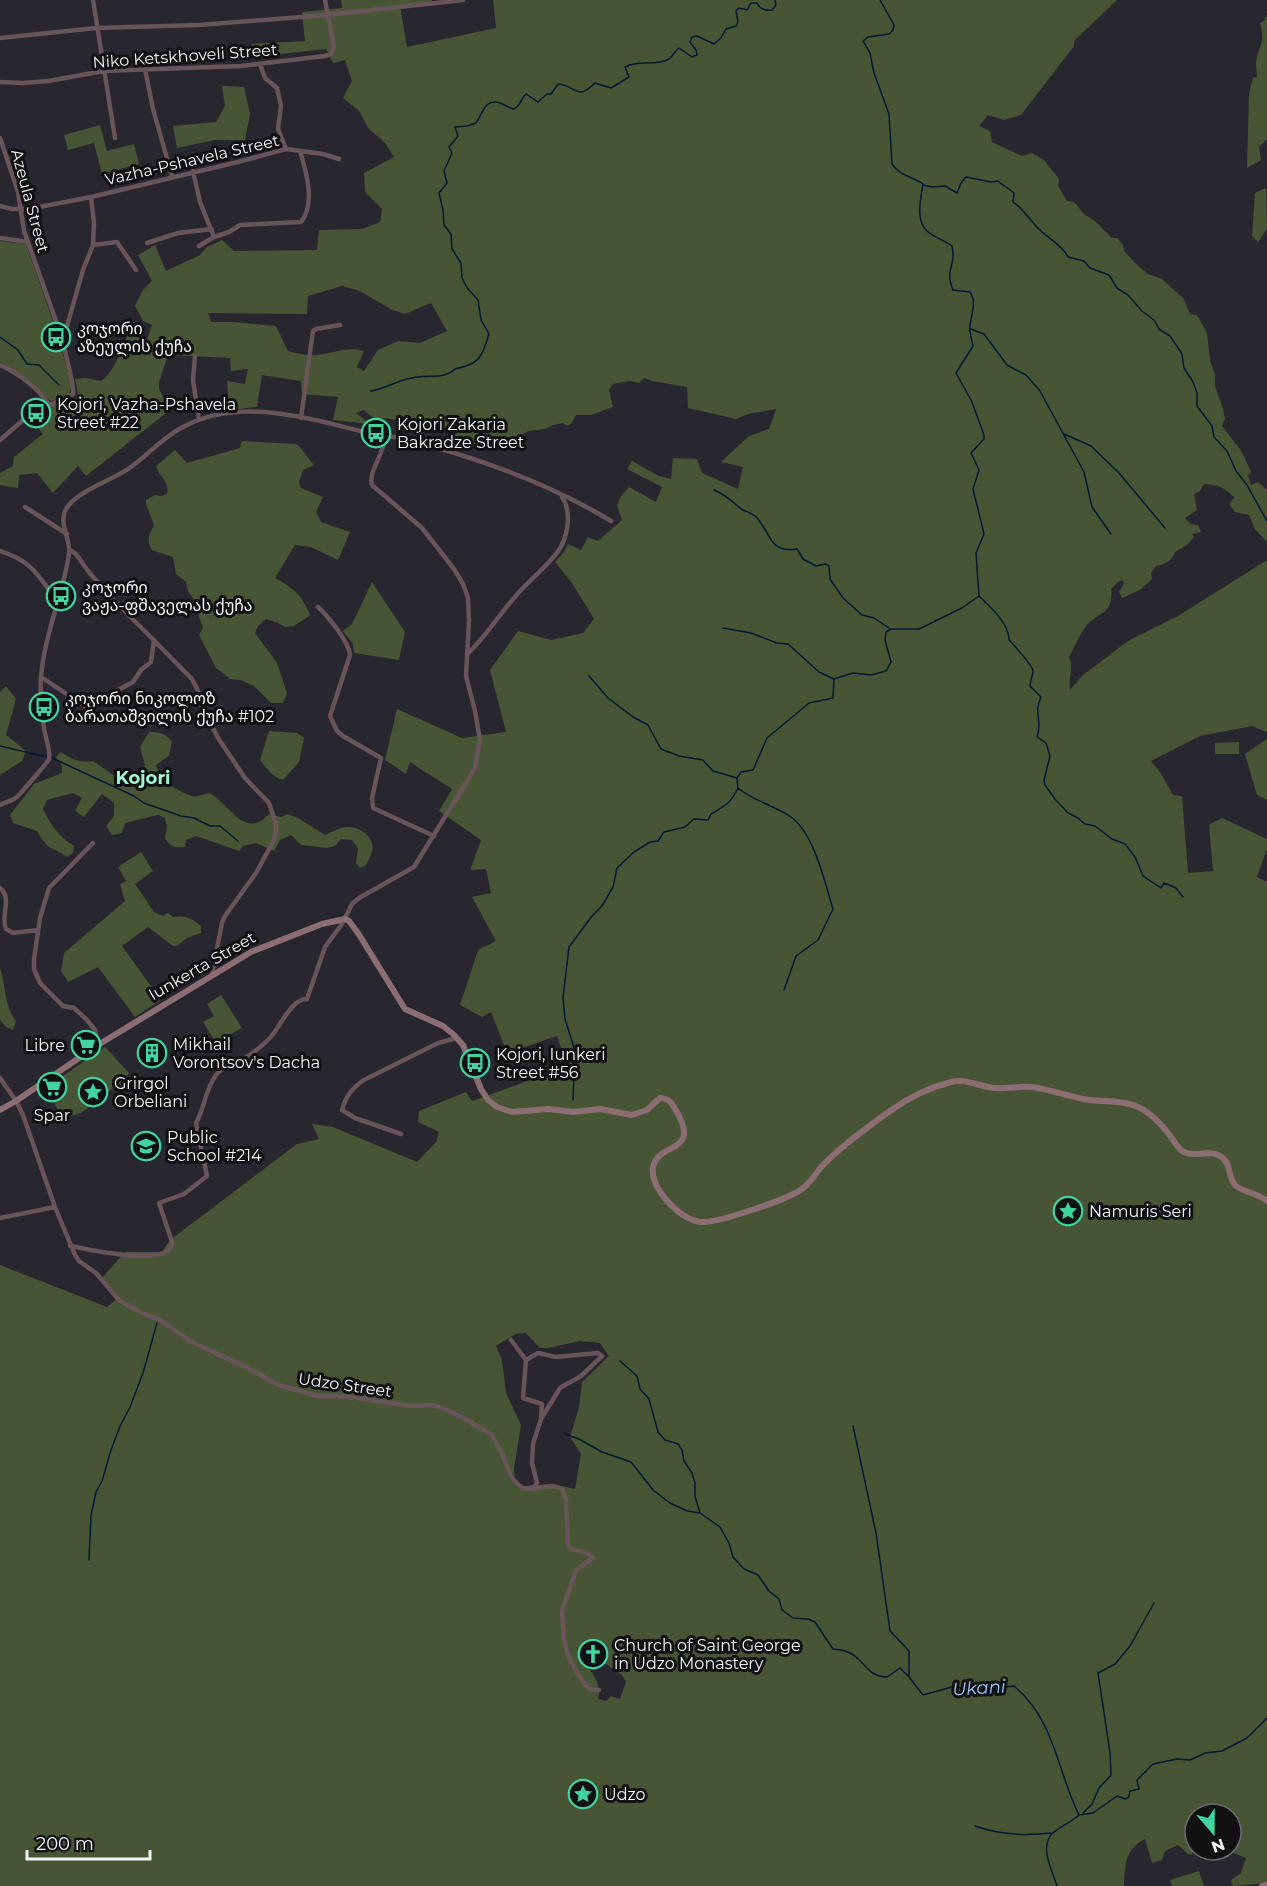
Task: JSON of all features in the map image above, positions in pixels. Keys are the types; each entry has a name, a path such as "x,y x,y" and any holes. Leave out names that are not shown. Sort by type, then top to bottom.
{"main road":[{"name":"Iunkerta Street","path":"0,1110 212,974 263,946 322,924 345,919"},
{"path":"345,919 358,933 405,1009 443,1026 458,1038 467,1051 484,1095 502,1110 513,1112 549,1109 573,1112 600,1109 632,1115 647,1110 660,1098 667,1099 678,1113 684,1136 680,1143 657,1158 653,1166 653,1175 656,1186 663,1196 694,1222 721,1219 796,1193 808,1184 826,1161 899,1104 940,1086 962,1081 996,1088 1036,1088 1088,1100 1137,1106 1159,1122 1183,1151 1189,1154 1211,1153 1221,1156 1228,1163 1232,1180 1237,1187 1262,1196 1267,1201"},
{"path":"1262,1886 1267,1885"}],"street":[{"path":"93,0 115,138"},
{"path":"325,0 326,15"},
{"path":"0,38 96,28 199,25 326,15 463,0"},
{"name":"Niko Ketskhoveli Street","path":"0,82 50,81 104,71 260,64 325,56 331,54 334,47 326,15"},
{"path":"260,64 265,78 277,88 281,106 278,129 286,149"},
{"path":"145,69 153,109 172,176"},
{"name":"Azeula Street","path":"0,138 18,192 21,221 62,338"},
{"name":"Vazha-Pshavela Street","path":"0,440 29,415 49,404 70,397 74,391 62,338 82,270 93,245 94,223 91,196 286,149 323,154 339,159"},
{"path":"199,246 240,225 301,222 305,218 308,203 308,180 300,151"},
{"path":"193,171 200,202 214,237"},
{"path":"0,206 20,209 91,196"},
{"path":"147,243 178,233 212,230"},
{"path":"0,238 28,242"},
{"path":"93,245 117,242 136,270"},
{"path":"301,418 313,331 340,325"},
{"path":"195,356 193,380 199,420"},
{"path":"0,365 29,383 42,394 49,404"},
{"path":"0,805 16,797 48,761 41,676 70,550 63,520 64,512 70,504 88,491 130,467 184,426 226,412 257,412 301,418 403,439 476,459 588,507 611,522"},
{"path":"70,1246 122,1255 156,1256 168,1253 172,1248 172,1242 159,1203 184,1194 207,1176 196,1123 201,1114 208,1088 221,1069 262,1046 280,1026 294,1005 299,1000 308,999 325,946 345,919 352,904 411,870 464,789 475,768 480,740 476,711 466,676 468,598 454,569 422,528 372,485 370,477 382,453 385,437"},
{"path":"467,654 479,643 513,598 559,549 568,518 566,502 561,495"},
{"path":"25,507 67,534"},
{"path":"70,550 76,554 107,593 195,682 202,706 219,738 245,778 269,802 274,816 276,832 273,842 256,873 225,916 212,974"},
{"path":"0,551 22,559 34,568 57,601"},
{"path":"318,607 350,648 350,656 330,717 343,736 381,758 372,798 373,808 434,836"},
{"path":"41,676 86,707 133,682 141,670 151,663 154,640"},
{"path":"93,843 49,888 38,930 34,969 40,983 63,1005 74,1008 87,1020 95,1030 98,1045"},
{"path":"0,888 6,896 7,903 3,919 6,929 13,933 38,930"},
{"path":"401,1134 355,1118 342,1110 346,1098 354,1087 364,1080 438,1043 458,1038"},
{"name":"Udzo Street","path":"0,1078 16,1101 70,1246 79,1261 96,1274 119,1300 160,1320 190,1341 278,1385 318,1396 342,1396 411,1406 433,1406 467,1419 492,1435 516,1484 522,1488 534,1490"},
{"path":"0,1218 56,1207"},
{"path":"511,1340 526,1360 523,1398 542,1404 541,1419"},
{"path":"526,1360 543,1352 556,1357 598,1353 602,1356 580,1376 560,1388 541,1419 533,1444 532,1463 537,1483 534,1490"},
{"path":"534,1490 554,1486 562,1489 566,1500 568,1546 571,1550 586,1551 593,1558 576,1570 562,1607 562,1614 568,1656 586,1685 592,1690 597,1690"}],"green space":[{"path":"341,0 432,0 432,3 400,6 407,47 496,28 493,0 1117,0 1074,41 1074,46 1021,115 1004,120 988,115 979,126 990,131 992,142 1022,156 1032,153 1044,160 1059,179 1058,186 1067,201 1074,202 1084,214 1095,221 1112,238 1117,238 1123,245 1124,251 1137,265 1148,274 1162,279 1184,299 1190,314 1197,315 1207,333 1215,386 1225,419 1222,426 1242,452 1251,472 1248,475 1251,485 1258,482 1267,490 1267,542 1255,529 1249,515 1235,512 1229,504 1235,497 1222,488 1204,484 1199,492 1194,494 1197,510 1185,518 1191,524 1198,525 1201,532 1192,534 1194,537 1187,545 1175,552 1168,562 1156,566 1151,573 1152,579 1140,590 1122,598 1119,592 1124,584 1123,580 1118,582 1111,589 1108,608 1086,626 1069,657 1070,690 1083,675 1128,641 1178,616 1267,560 1267,732 1252,726 1200,736 1151,761 1173,795 1182,796 1188,873 1213,871 1209,825 1222,818 1267,839 1267,849 1257,877 1267,882 1267,1883 1233,1886 1231,1880 1241,1873 1246,1858 1243,1857 1243,1802 1183,1802 1183,1850 1178,1845 1165,1851 1162,1860 1152,1863 1145,1839 1138,1843 1127,1859 1124,1886 0,1886 0,1265 107,1307 119,1297 102,1278 125,1252 162,1252 170,1240 297,1144 319,1139 312,1124 333,1127 417,1162 436,1142 439,1132 418,1122 419,1111 466,1092 472,1101 567,1067 557,1036 507,1053 491,1012 482,1017 460,1005 478,950 496,941 472,897 491,893 486,869 470,870 481,840 439,811 452,789 410,762 406,774 385,760 397,709 462,738 506,732 490,670 518,631 551,640 583,633 594,619 572,583 555,562 568,544 581,550 588,537 598,541 622,520 617,506 621,496 629,487 656,502 662,487 627,469 632,461 659,476 671,479 673,458 697,459 702,473 738,489 743,467 721,462 749,436 769,429 776,409 748,414 736,419 688,408 687,387 644,378 639,383 630,381 613,384 609,390 613,407 591,415 576,415 571,424 567,426 563,423 545,429 528,431 509,444 459,448 451,446 454,431 386,418 377,420 363,410 356,413 370,424 333,420 338,397 302,394 301,381 262,375 257,407 229,410 227,381 245,384 248,369 231,371 230,358 168,355 159,389 170,410 86,476 78,466 53,493 37,473 19,475 18,488 0,485 0,473 13,466 14,457 43,434 30,417 55,404 74,400 78,394 75,379 86,378 101,381 106,377 114,366 128,335 147,340 152,325 143,321 135,306 142,291 152,281 138,255 155,245 166,271 200,255 207,247 222,240 234,251 317,250 319,230 362,229 380,222 382,209 365,192 364,173 394,157 385,143 368,128 359,111 343,98 352,81 345,60 333,63 326,49 254,57 251,44 305,41 302,12 342,8","holes":["342,286 360,291 392,310 405,314 431,303 447,331 420,343 398,341 378,350 364,371 357,367 364,351 346,350 313,355 288,351 276,326 211,322 208,313 307,314 308,296","526,1333 540,1348 580,1341 600,1343 609,1356 582,1382 579,1407 570,1437 581,1454 575,1489 552,1484 539,1486 535,1484 524,1487 515,1480 514,1469 521,1425 506,1393 502,1360 496,1346 516,1334","594,1638 599,1659 622,1675 626,1682 620,1699 611,1696 606,1701 598,1699 598,1685 586,1664 590,1639"]},
{"path":"1267,15 1267,139 1259,147 1261,160 1247,168 1249,93 1253,78 1257,77 1256,62 1262,40 1260,23"},
{"path":"222,86 244,87 250,114 245,140 215,140 177,148 173,126 216,122 225,106"},
{"path":"100,125 107,151 134,144 139,164 102,174 94,143 68,150 64,135"},
{"path":"1266,188 1267,229 1258,242 1252,236 1255,193"},
{"path":"0,241 26,244 55,327 72,386 65,397 51,401 22,376 0,362"},
{"path":"242,441 299,446 314,465 303,470 299,482 301,488 323,497 316,512 321,522 350,532 338,560 311,547 295,545 275,578 296,593 304,602 310,615 294,626 285,627 266,619 258,626 255,633 277,663 287,693 283,703 271,703 254,686 241,680 230,679 216,668 199,635 203,628 193,598 186,582 176,574 173,557 152,550 149,543 154,525 146,500 155,495 167,494 168,490 156,466 175,450 187,463 240,448"},
{"path":"372,582 405,632 399,660 354,653 353,644 343,631 352,624"},
{"path":"6,686 16,699 6,735 26,751 22,761 0,775 0,692"},
{"path":"269,731 297,733 304,738 299,762 283,780 267,769 260,760"},
{"path":"149,732 162,734 172,742 169,756 156,765 166,782 176,789 194,797 209,793 238,817 252,824 269,814 281,817 287,814 298,818 325,835 345,827 358,829 372,842 372,852 366,865 360,868 356,863 358,848 352,840 341,839 335,846 327,848 301,845 291,835 280,840 274,851 256,843 243,846 239,851 196,836 186,840 185,847 175,847 165,838 167,827 165,818 158,815 125,823 122,833 112,835 106,826 114,816 114,803 102,794 84,817 75,811 82,798 73,793 47,800 43,809 49,820 59,834 74,846 73,853 67,857 47,845 37,831 13,823 10,815 34,784 62,773 62,766 56,757 61,752 76,760 93,761 113,775 126,780 138,774 145,765 140,747"},
{"path":"1267,739 1267,800 1257,795 1245,754"},
{"path":"1239,742 1239,754 1215,754 1215,743"},
{"path":"141,852 153,871 135,884 154,912 163,916 168,913 173,917 181,916 191,919 201,926 201,933 173,946 148,927 122,946 161,1000 135,1017 98,967 68,982 61,971 64,953 125,901 120,884 126,881 118,867"},
{"path":"0,968 7,1002 16,1021 13,1030 6,1027 0,1020"},
{"path":"221,995 242,1028 216,1043 203,1022 214,1016 207,1004"},
{"path":"105,1047 129,1073 121,1085 117,1085 81,1113 62,1119 52,1098 63,1091 57,1080"},
{"path":"1199,1871 1204,1886 1172,1886 1170,1880"}],"waterway":[{"path":"371,391 412,378 442,375 469,365 478,359 487,342 489,334 481,320 478,300 467,288 462,278 461,263 452,249 451,234 444,225 439,193 447,183 444,171 452,153 449,147 458,136 455,127 476,123 490,103 500,103 514,109 526,94 538,102 547,94 551,94 558,84 580,92 589,89 595,83 611,88 629,77 625,67 630,65 664,61 679,48 692,57 697,55 690,42 692,37 697,36 714,44 726,29 736,26 738,22 736,11 739,8 747,10 751,3 757,3 763,9 772,10 776,5 775,0"},
{"path":"784,990 796,956 818,940 833,909 818,859 799,824 791,817 738,788 737,778 741,772 753,770 767,738 809,703 833,698 834,679 853,673 871,675 886,671 891,662 885,640 886,632 891,629 919,629 962,608 979,596 976,553 984,534 973,489 979,470 971,453 984,439 984,435 972,402 956,373 973,346 970,333 973,300 970,292 953,290 950,277 952,246 923,227 920,215 923,184 902,173 892,164 889,114 874,73 870,53 863,41 868,37 889,34 893,30 894,25 880,0"},
{"path":"923,185 945,186 957,193 966,177 991,182 998,181 1014,193 1013,202 1068,257 1084,261 1090,268 1109,275 1117,288 1128,295 1142,311 1154,320 1159,329 1170,336 1182,354 1184,368 1197,393 1197,406 1212,426 1214,437 1227,451 1236,471 1247,485 1267,521"},
{"path":"971,329 984,334 1007,365 1026,375 1040,391 1084,472 1092,507 1111,534"},
{"path":"0,337 18,350 27,364 39,365 59,385"},
{"path":"1064,434 1091,446 1119,473 1165,528"},
{"path":"714,490 755,516 776,545 788,550 797,549 803,559 816,566 826,564 829,566 830,579 843,598 862,615 874,618 889,628"},
{"path":"979,596 1002,622 1009,640 1032,668 1030,686 1041,697 1038,708 1037,737 1046,743 1050,756 1044,780 1045,785 1068,813 1085,824 1095,826 1112,839 1125,844 1135,857 1143,876 1161,888 1164,883 1176,888 1183,897"},
{"path":"723,628 751,633 777,643 788,644 819,672 834,679"},
{"path":"589,676 608,698 648,725 661,749 679,756 703,760 713,771 737,778"},
{"path":"0,746 47,757"},
{"path":"52,758 134,796 144,803 181,816 194,818 210,826 220,826 238,841"},
{"path":"573,1100 575,1051 565,1019 563,998 569,947 602,906 613,887 617,868 634,852 650,842 658,841 664,832 685,827 694,819 708,820 711,814 730,801 738,788"},
{"path":"89,1560 91,1516 96,1492 102,1481 120,1426 143,1373 157,1323"},
{"path":"620,1361 637,1376 640,1389 649,1399 658,1432 665,1440 678,1444 682,1450 684,1461 695,1483 695,1496 700,1513"},
{"name":"Ukani","path":"853,1426 876,1533 890,1631 909,1651 909,1677 923,1695 952,1687 981,1690 1014,1686 1028,1700 1047,1730 1079,1815 1049,1837 1048,1858 1057,1886"},
{"path":"565,1434 602,1452 631,1462 653,1490 670,1503 687,1511 700,1513 720,1527 729,1543 733,1557 744,1569 758,1575 769,1591 779,1599 782,1610 793,1618 815,1622 833,1649 851,1653 876,1675 887,1677 900,1668 909,1677"},
{"path":"1083,1813 1092,1804 1099,1788 1111,1775 1098,1673 1115,1664 1130,1646 1154,1603"},
{"path":"1079,1815 1093,1813 1117,1796 1125,1799 1129,1797 1130,1791 1139,1789 1137,1780 1153,1764 1177,1759 1190,1760 1205,1753 1222,1751 1247,1738 1267,1718"},
{"path":"975,1826 1013,1834 1051,1833"}],"place":[{"name":"კოჯორი აზეულის ქუჩა","path":"56,337"},
{"name":"Kojori, Vazha-Pshavela Street #22","path":"36,413"},
{"name":"Kojori Zakaria Bakradze Street","path":"376,433"},
{"name":"კოჯორი ვაჟა-ფშაველას ქუჩა","path":"61,596"},
{"name":"კოჯორი ნიკოლოზ ბარათაშვილის ქუჩა #102","path":"44,707"},
{"name":"Libre","path":"86,1045"},
{"name":"Mikhail Vorontsov's Dacha","path":"152,1053"},
{"name":"Kojori, Iunkeri Street #56","path":"475,1063"},
{"name":"Spar","path":"52,1087"},
{"name":"Grirgol Orbeliani","path":"93,1092"},
{"name":"Public School #214","path":"146,1146"},
{"name":"Namuris Seri","path":"1068,1211"},
{"name":"Church of Saint George in Udzo Monastery","path":"593,1654"},
{"name":"Udzo","path":"583,1794"}],"district":[{"name":"Kojori","path":"143,778"}]}
